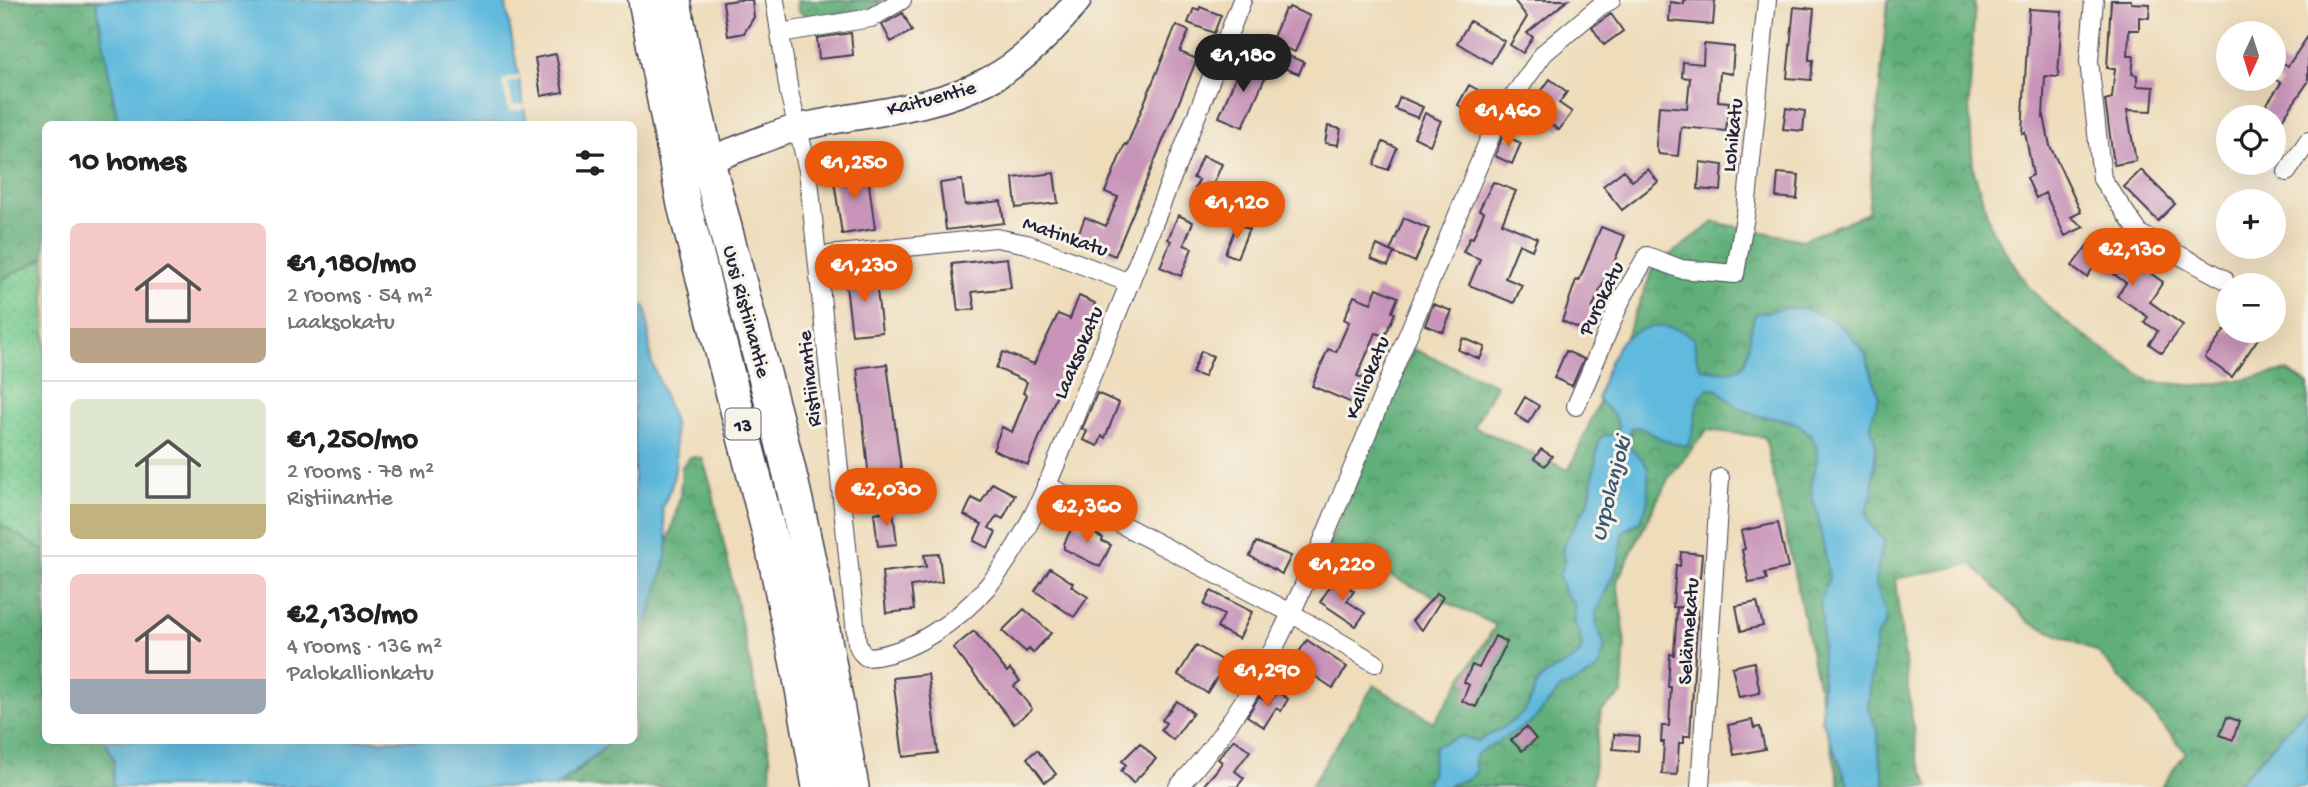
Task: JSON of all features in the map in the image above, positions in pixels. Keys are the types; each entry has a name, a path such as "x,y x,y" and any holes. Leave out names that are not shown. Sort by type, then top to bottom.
{"highway":[{"name":"Uusi Ristiinantie","path":"645,0 676,168 772,545 801,683 819,787"},
{"name":"Uusi Ristiinantie","path":"674,0 694,102 785,456 828,657 852,787"}],"street":[{"name":"Ristiinantie","path":"775,0 789,92 808,170 819,256 857,643 866,657 874,657"},
{"path":"780,33 871,18 902,0"},
{"name":"Kaituentie","path":"676,168 709,160 798,128 938,100 977,86 1014,63 1040,41 1078,0"},
{"name":"Laaksokatu","path":"874,657 908,647 929,637 986,588 1022,537 1130,283 1242,0"},
{"name":"Kalliokatu","path":"1178,787 1204,759 1242,705 1292,613 1498,118 1544,53 1600,6 1611,0"},
{"name":"Lohikatu","path":"1735,274 1746,211 1767,0"},
{"path":"2094,0 2089,61 2102,179 2140,234 2216,275"},
{"path":"2287,172 2308,141"},
{"name":"Matinkatu","path":"819,256 996,238 1027,244 1130,283"},
{"name":"Purokatu","path":"1577,405 1621,300 1647,256 1681,269 1735,274"},
{"name":"Selännekatu","path":"1700,787 1720,478"},
{"path":"1046,485 1292,613 1375,663"}],"green space":[{"path":"0,0 96,0 117,121 42,121 42,259 0,280"},
{"path":"797,0 883,0 865,10 810,19 798,10"},
{"path":"1888,0 1975,0 1969,105 1973,168 1992,230 2027,285 2047,306 2073,328 2151,382 2203,386 2288,371 2308,384 2308,707 2235,787 2161,787 2186,752 2098,652 2030,623 1972,564 1895,579 1917,759 1930,787 1840,787 1765,437 1707,430 1668,479 1617,581 1625,638 1622,694 1601,711 1592,787 1310,787 1374,685 1434,722 1496,625 1328,547 1413,349 1496,385 1474,427 1569,470 1654,267 1714,222 1802,240 1868,213"},
{"path":"42,259 42,549 0,524 0,280"},
{"path":"690,457 702,458 711,485 770,755 771,787 560,787 607,744 637,744 637,651 665,563 680,497 682,466"},
{"path":"0,524 42,549 42,744 107,744 114,761 113,787 0,787"}],"water":[{"path":"96,0 505,0 526,121 117,121"},
{"path":"637,300 646,308 651,360 674,422 676,464 672,485 662,508 668,543 665,563 637,651"},
{"name":"Urpolanjoki","path":"1784,308 1804,308 1829,318 1846,330 1865,353 1879,397 1872,418 1871,427 1876,446 1872,494 1866,512 1869,523 1884,540 1875,581 1886,615 1885,624 1876,638 1868,707 1878,733 1885,787 1851,787 1848,784 1822,719 1820,600 1829,578 1812,496 1811,482 1817,460 1816,446 1809,433 1798,424 1759,416 1737,407 1718,390 1709,388 1699,400 1691,439 1687,446 1665,441 1639,427 1631,428 1627,446 1643,460 1648,469 1648,501 1641,520 1622,533 1619,562 1596,613 1597,627 1605,646 1598,668 1592,674 1560,689 1533,721 1477,754 1473,776 1447,787 1424,787 1431,774 1435,746 1462,736 1478,741 1512,722 1528,706 1540,680 1575,658 1582,648 1580,634 1575,625 1574,603 1565,594 1559,575 1566,558 1562,554 1563,546 1589,501 1599,440 1603,436 1616,434 1619,426 1598,399 1613,354 1620,343 1637,331 1647,328 1677,329 1694,339 1701,368 1732,371 1741,367 1745,360 1755,314"},
{"path":"2308,707 2308,787 2235,787"},
{"path":"107,744 607,744 556,787 113,787 114,761"}],"pier":[{"path":"519,76 520,80 508,83 513,106 524,104 525,109 509,112 502,80"}],"building":[{"path":"752,0 754,17 744,33 728,36 723,2"},
{"path":"1514,0 1568,0 1527,33 1533,37 1523,53 1510,45 1527,17"},
{"path":"1684,0 1715,0 1713,25 1669,21 1670,2 1684,4"},
{"path":"2111,0 2150,4 2149,18 2139,17 2139,30 2129,30 2128,56 2134,56 2132,74 2137,75 2137,86 2154,87 2152,111 2127,110 2136,161 2114,165 2105,100 2112,98 2115,68 2107,68"},
{"path":"1200,7 1221,15 1214,33 1188,23 1194,8 1199,10"},
{"path":"1289,7 1310,16 1295,52 1271,42 1285,9 1288,10"},
{"path":"1794,7 1814,9 1809,56 1809,60 1813,60 1811,80 1787,78"},
{"path":"2029,9 2062,11 2058,77 2045,76 2043,117 2050,146 2081,212 2071,217 2084,227 2065,236 2045,193 2036,198 2027,178 2033,175 2025,132 2022,133"},
{"path":"903,13 912,31 891,42 882,25"},
{"path":"1611,14 1623,31 1604,45 1592,27"},
{"path":"1470,21 1504,41 1491,63 1457,43"},
{"path":"1176,25 1189,31 1180,52 1197,59 1115,256 1076,240 1085,217 1106,226 1118,197 1105,192"},
{"path":"851,33 853,55 819,59 817,38"},
{"path":"2308,36 2308,82 2286,114 2286,105 2266,105 2276,91 2286,91 2286,65 2288,66"},
{"path":"1704,44 1734,47 1732,74 1720,72 1718,101 1729,102 1726,131 1681,127 1678,156 1659,154 1656,146 1659,106 1687,108 1690,78 1682,77 1683,62 1703,64"},
{"path":"1266,47 1304,62 1299,74 1261,59"},
{"path":"556,54 563,92 541,96 535,58"},
{"path":"1243,60 1268,71 1243,127 1219,117"},
{"path":"1550,79 1567,92 1559,103 1572,112 1559,130 1529,109"},
{"path":"1469,85 1487,95 1475,115 1458,105"},
{"path":"1400,97 1423,107 1418,118 1395,109"},
{"path":"1786,108 1805,111 1803,131 1783,129"},
{"path":"1425,113 1441,121 1430,145 1414,137"},
{"path":"1328,126 1341,129 1338,145 1325,143"},
{"path":"1503,135 1521,143 1512,164 1495,156"},
{"path":"1383,142 1397,148 1388,170 1374,165"},
{"path":"1202,156 1222,164 1209,194 1195,188 1199,180 1193,178"},
{"path":"1700,162 1723,165 1721,191 1698,189"},
{"path":"867,169 875,229 842,234 833,174"},
{"path":"1648,169 1658,182 1622,210 1603,186 1624,170 1632,181"},
{"path":"2141,170 2175,204 2158,221 2124,187"},
{"path":"1054,173 1058,203 1016,208 1013,178"},
{"path":"1778,173 1799,175 1797,199 1776,197"},
{"path":"962,180 965,205 1001,201 1004,223 946,230 940,183"},
{"path":"1493,182 1516,191 1502,223 1537,238 1532,250 1519,244 1505,278 1522,285 1514,303 1469,285 1480,259 1463,252 1470,237 1473,238 1484,212 1479,210"},
{"path":"1178,215 1193,222 1184,245 1192,248 1181,276 1160,267"},
{"path":"1404,218 1429,229 1415,262 1390,251"},
{"path":"1237,224 1249,229 1237,258 1225,253"},
{"path":"1601,227 1625,236 1585,331 1562,321 1576,280 1579,281"},
{"path":"2095,235 2163,282 2150,302 2183,325 2162,353 2149,344 2158,331 2144,322 2148,317 2117,296 2126,283 2097,262 2087,277 2072,266"},
{"path":"1377,245 1394,253 1388,266 1371,259"},
{"path":"1007,258 1011,288 972,292 975,309 958,311 952,264"},
{"path":"875,274 882,332 852,335 845,277"},
{"path":"1377,288 1398,297 1392,312 1395,313 1385,336 1376,333 1357,376 1370,381 1359,406 1312,386 1328,349 1336,352 1349,322 1344,319 1354,296 1371,303"},
{"path":"1079,296 1095,303 1028,465 993,450 1002,427 1012,432 1027,395 1023,393 1027,382 996,368 1003,352 1034,364 1058,314 1070,319"},
{"path":"1433,304 1452,311 1443,332 1425,325"},
{"path":"1463,338 1485,347 1480,359 1458,350"},
{"path":"2216,342 2255,343 2232,377 2205,358"},
{"path":"1201,351 1213,356 1204,377 1192,373"},
{"path":"1566,351 1584,359 1572,386 1554,378"},
{"path":"887,364 902,477 880,480 880,477 869,478 857,368"},
{"path":"1097,393 1119,403 1105,438 1102,436 1098,446 1083,440 1087,431 1082,429"},
{"path":"1525,397 1539,406 1528,423 1515,414"},
{"path":"1541,449 1552,456 1545,466 1534,459"},
{"path":"992,483 1015,495 1003,519 997,516 989,528 996,532 988,548 974,541 982,524 964,515 972,498 981,503"},
{"path":"893,510 897,544 878,546 874,513"},
{"path":"1074,523 1111,545 1100,567 1064,549"},
{"path":"1778,523 1788,568 1765,573 1767,580 1749,583 1741,531"},
{"path":"1256,542 1291,556 1282,574 1250,556"},
{"path":"1681,552 1702,554 1700,578 1688,577 1686,608 1673,607 1676,565 1680,566"},
{"path":"939,554 942,582 911,586 914,610 886,613 882,572 926,567 924,555"},
{"path":"1050,568 1088,597 1074,617 1035,591"},
{"path":"1335,579 1354,591 1347,601 1365,613 1356,626 1320,602"},
{"path":"1211,591 1252,612 1239,639 1217,628 1224,615 1204,605"},
{"path":"1437,593 1443,597 1422,630 1412,621"},
{"path":"1757,602 1763,626 1741,631 1736,606"},
{"path":"1677,607 1698,608 1690,736 1684,736 1684,743 1679,743 1677,775 1662,774 1664,742 1661,742 1662,726 1669,726 1670,654 1674,655"},
{"path":"1024,609 1051,633 1033,653 1029,649 1026,652 1002,631"},
{"path":"974,631 1007,672 1010,669 1020,681 1014,686 1032,709 1014,724 953,648"},
{"path":"1495,636 1507,642 1476,707 1462,701 1469,685 1464,682 1472,665 1479,668"},
{"path":"1307,640 1347,667 1333,688 1304,669 1293,685 1282,678"},
{"path":"1196,645 1226,663 1207,693 1178,675"},
{"path":"1754,662 1760,693 1739,697 1732,667"},
{"path":"928,674 938,753 903,757 893,678"},
{"path":"1277,692 1288,699 1281,711 1276,708 1264,727 1247,716 1259,697 1269,703"},
{"path":"1177,701 1193,713 1173,740 1161,730 1166,723 1162,720"},
{"path":"2227,717 2239,721 2233,740 2220,735"},
{"path":"1752,720 1754,728 1760,727 1765,749 1734,755 1728,725"},
{"path":"1526,727 1536,739 1522,751 1511,740"},
{"path":"1614,734 1639,736 1638,751 1613,749"},
{"path":"1234,739 1250,751 1235,771 1244,778 1237,787 1202,787 1217,770 1222,762 1218,759"},
{"path":"1140,743 1156,759 1133,783 1121,771 1126,765 1122,761"},
{"path":"1037,750 1056,774 1045,782 1027,758"}]}
